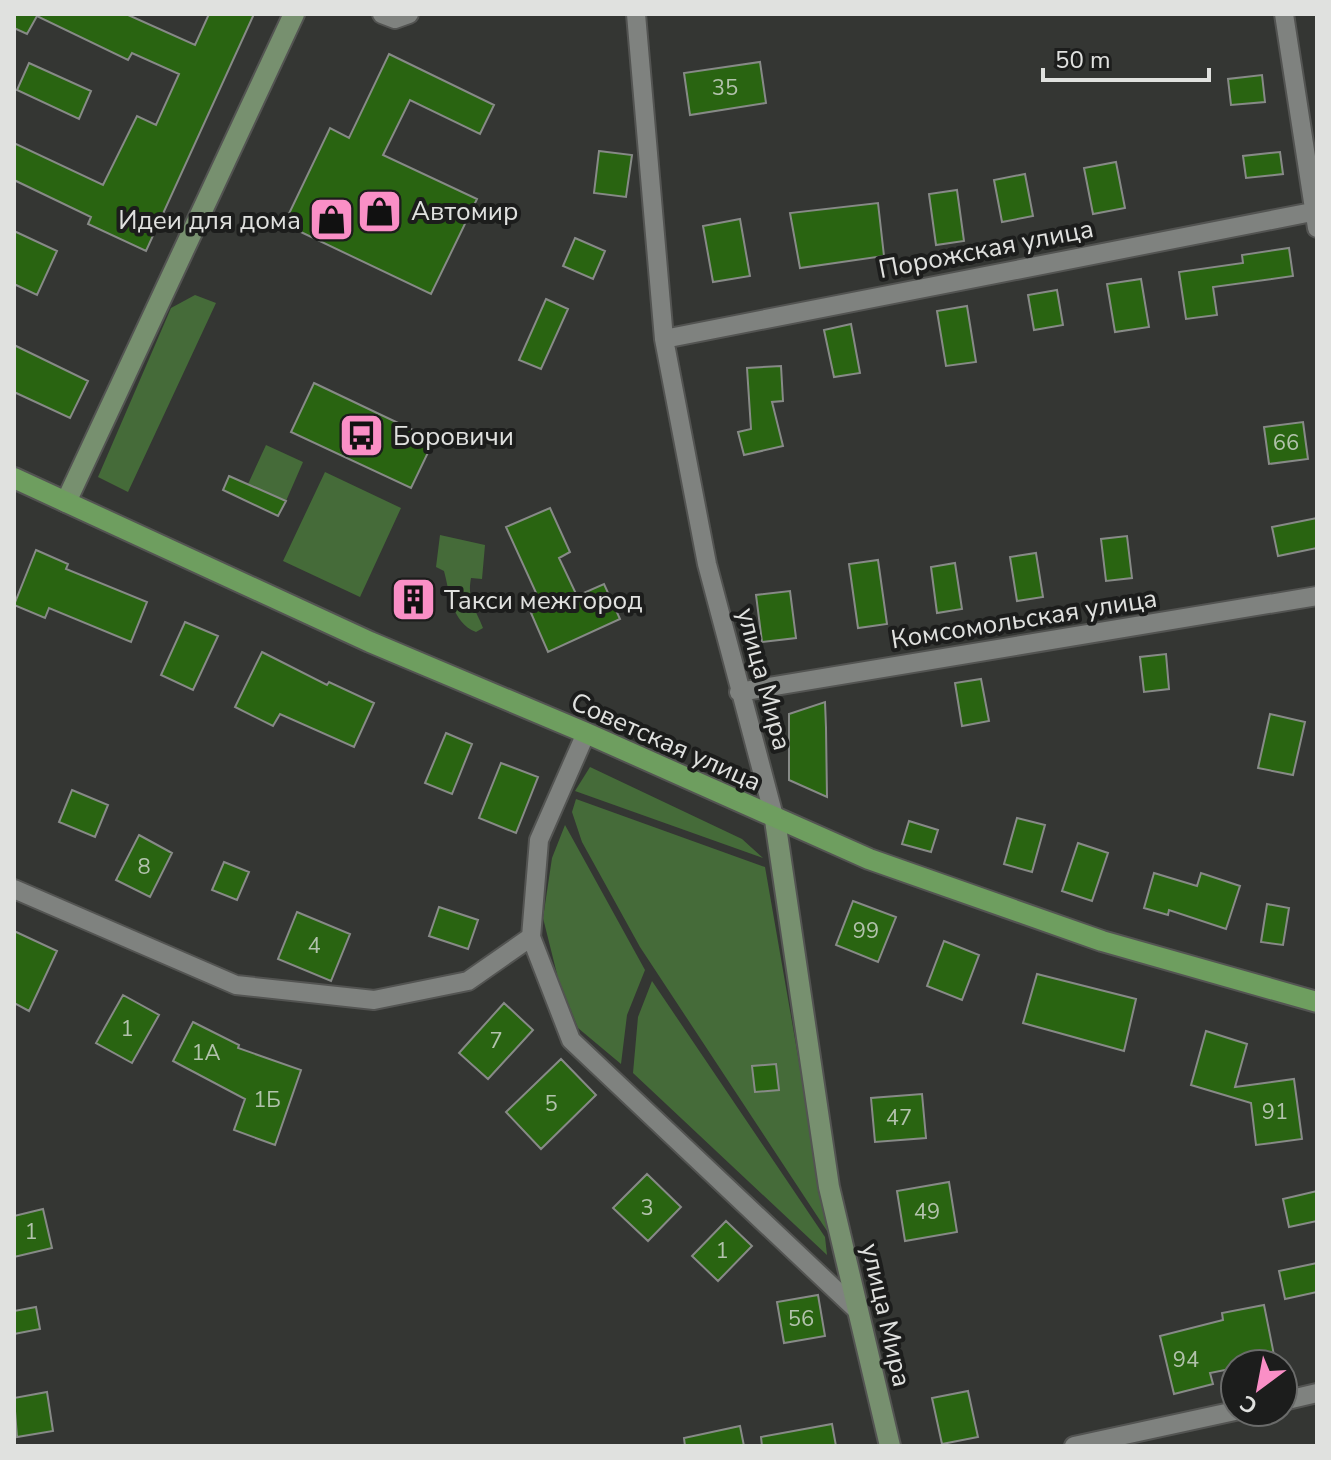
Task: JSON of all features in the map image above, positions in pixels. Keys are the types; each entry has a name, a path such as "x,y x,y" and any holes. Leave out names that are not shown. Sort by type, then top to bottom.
{"main road":[{"path":"66,502 294,14"},
{"name":"Советская улица","path":"14,478 370,642 586,733 775,820 869,859 1102,941 1317,1002"},
{"name":"улица Мира","path":"775,820 829,1187 890,1446"}],"street":[{"path":"382,14 395,19 409,14"},
{"name":"улица Мира","path":"636,14 664,339 707,564 775,820"},
{"path":"1284,14 1316,217"},
{"name":"Порожская улица","path":"664,339 1316,217"},
{"name":"Комсомольская улица","path":"739,692 1317,596"},
{"path":"586,733 539,840 531,937 571,1040 859,1312"},
{"path":"14,889 236,985 374,1000 468,981 531,937"},
{"path":"1074,1446 1219,1414"}],"green space":[{"path":"195,295 216,303 128,492 98,477 171,308"},
{"path":"266,445 303,462 286,501 259,489 243,495"},
{"path":"325,472 401,508 360,597 283,561"},
{"path":"440,535 485,545 482,579 471,578 470,586 472,604 483,628 476,632 456,614 444,571 436,567"},
{"path":"590,767 742,839 763,858 575,791"},
{"path":"576,799 765,867 829,1234 640,947 582,842 572,812"},
{"path":"565,825 645,970 627,1015 621,1064 578,1028 558,978 543,918 552,858"},
{"path":"652,981 825,1237 827,1255 633,1073 638,1017"}],"building":[{"path":"14,14 126,14 195,45 209,14 254,14 146,251 88,224 91,217 14,180 14,143 103,185 137,116 156,125 179,74 132,53 128,60 37,16 27,34 14,28"},
{"name":"Автомир","path":"389,54 494,105 480,134 410,100 383,155 477,199 431,294 284,224 330,128 349,138"},
{"path":"760,62 766,103 690,115 684,73"},
{"path":"29,63 91,91 79,119 17,90"},
{"path":"1262,75 1265,102 1231,105 1228,79"},
{"path":"599,151 632,155 626,197 594,193"},
{"path":"1280,152 1283,174 1246,178 1243,156"},
{"path":"1116,162 1125,208 1093,214 1084,168"},
{"path":"1025,174 1033,216 1002,222 994,180"},
{"path":"957,190 964,241 936,245 929,194"},
{"path":"878,203 884,256 800,268 790,213"},
{"path":"740,219 750,276 713,282 703,226"},
{"path":"14,231 57,251 37,295 14,284"},
{"path":"575,238 605,251 593,279 563,266"},
{"path":"1289,248 1293,276 1213,287 1217,315 1186,319 1179,272 1243,263 1242,255"},
{"path":"1141,279 1149,327 1115,332 1107,284"},
{"path":"1057,290 1063,325 1034,330 1028,295"},
{"path":"546,299 568,309 541,369 519,360"},
{"path":"967,306 976,362 946,366 937,311"},
{"path":"851,324 860,373 834,377 824,330"},
{"path":"14,345 88,381 70,418 14,392"},
{"path":"781,366 783,401 772,402 783,446 744,455 738,432 751,429 747,368"},
{"name":"Боровичи","path":"314,383 434,440 411,488 291,432"},
{"path":"1303,422 1308,459 1269,464 1264,427"},
{"path":"229,476 286,501 278,516 223,490"},
{"path":"550,508 570,552 559,558 577,596 604,584 620,619 548,652 531,613 543,608 506,527"},
{"path":"1317,518 1317,548 1278,556 1272,527"},
{"path":"1127,536 1132,578 1106,581 1101,539"},
{"path":"36,550 68,564 66,569 147,602 131,642 49,608 45,618 14,605"},
{"path":"1036,553 1043,597 1017,601 1010,557"},
{"path":"878,560 887,624 858,628 849,564"},
{"path":"955,563 962,609 937,613 931,567"},
{"path":"790,591 796,638 762,642 756,595"},
{"path":"185,622 218,636 193,690 161,675"},
{"path":"262,652 327,685 329,682 374,703 354,747 280,714 273,726 235,707"},
{"path":"1166,654 1169,689 1144,692 1140,657"},
{"path":"981,679 989,721 962,726 955,683"},
{"path":"825,702 827,797 789,780 789,714"},
{"path":"1270,714 1305,722 1293,775 1258,768"},
{"path":"446,733 472,744 452,794 425,783"},
{"path":"501,763 538,777 516,833 479,818"},
{"path":"72,790 108,805 95,837 59,822"},
{"path":"1017,818 1045,825 1032,872 1004,864"},
{"path":"909,821 938,830 931,852 902,844"},
{"path":"139,835 172,853 150,897 116,880"},
{"path":"1078,843 1108,853 1092,901 1062,891"},
{"path":"224,862 249,872 237,900 212,890"},
{"path":"1154,873 1197,886 1201,873 1240,886 1226,929 1169,910 1168,915 1144,908"},
{"path":"853,901 896,917 878,962 836,945"},
{"path":"1267,904 1289,908 1283,945 1261,942"},
{"path":"439,907 478,920 468,949 429,936"},
{"path":"297,912 350,934 331,981 278,959"},
{"path":"14,931 57,951 29,1011 14,1003"},
{"path":"944,941 979,955 962,1000 927,986"},
{"path":"1037,974 1136,999 1124,1051 1023,1023"},
{"path":"123,995 159,1015 132,1063 96,1043"},
{"path":"504,1003 533,1030 488,1079 459,1053"},
{"path":"193,1022 239,1045 238,1048 301,1070 275,1145 234,1130 245,1099 173,1061"},
{"path":"1206,1031 1247,1044 1235,1087 1294,1079 1302,1139 1256,1145 1251,1103 1191,1085"},
{"path":"561,1059 596,1095 541,1149 506,1112"},
{"path":"776,1064 779,1090 755,1092 752,1066"},
{"path":"922,1094 926,1138 875,1142 871,1098"},
{"path":"647,1174 681,1207 648,1241 613,1208"},
{"path":"949,1182 957,1232 905,1241 897,1191"},
{"path":"1317,1191 1317,1221 1289,1227 1283,1199"},
{"path":"43,1209 52,1248 14,1257 14,1216"},
{"path":"726,1221 752,1246 718,1281 692,1256"},
{"path":"1317,1263 1317,1292 1285,1299 1279,1271"},
{"path":"818,1295 825,1336 784,1343 777,1302"},
{"path":"1264,1305 1273,1348 1219,1348 1219,1371 1210,1373 1213,1384 1174,1394 1160,1336 1223,1320 1222,1313"},
{"path":"36,1307 40,1329 14,1334 14,1311"},
{"path":"968,1391 978,1437 942,1444 932,1398"},
{"path":"47,1392 53,1431 17,1437 14,1398"},
{"path":"832,1424 836,1446 762,1446 761,1437"},
{"path":"740,1426 744,1446 685,1446 684,1438"}],"place":[{"name":"Автомир","path":"380,211"},
{"name":"Идеи для дома","path":"332,220"},
{"name":"Боровичи","path":"362,436"},
{"name":"Такси межгород","path":"413,600"}]}
